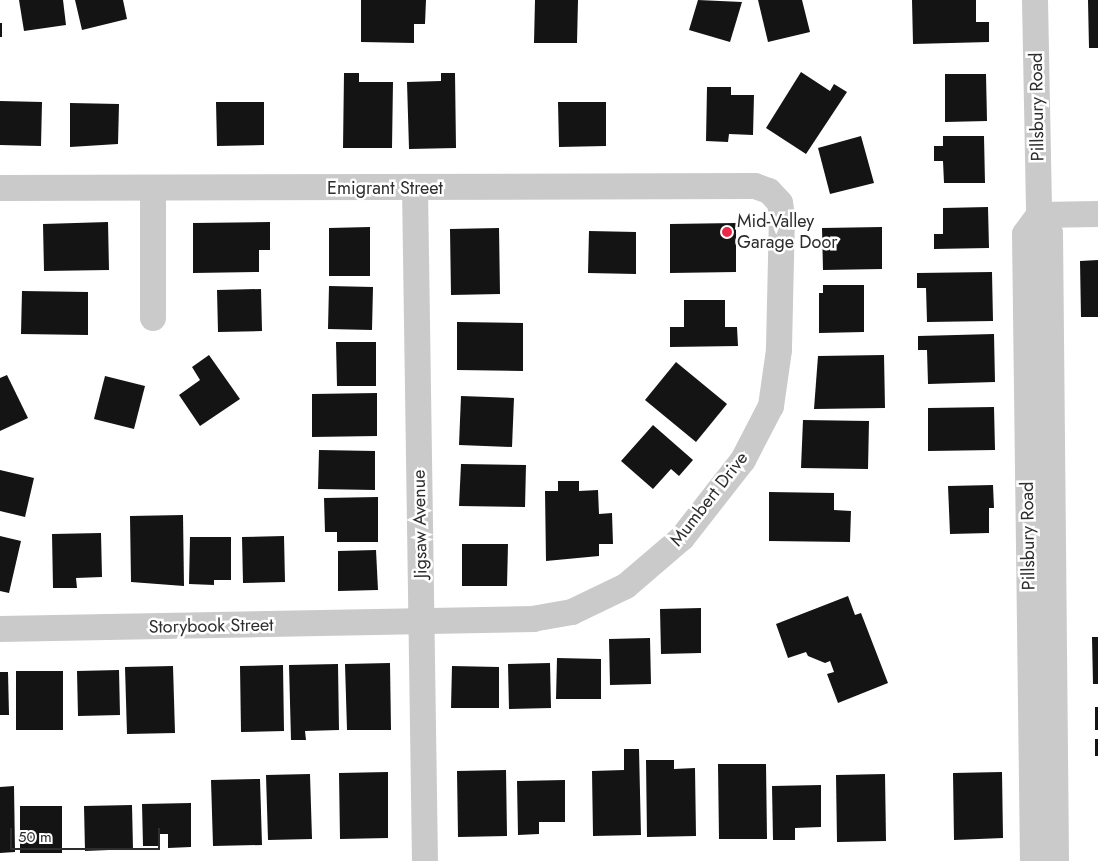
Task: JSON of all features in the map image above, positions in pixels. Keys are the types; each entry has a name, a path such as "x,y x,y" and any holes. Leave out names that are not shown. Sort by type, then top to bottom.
{"street":[{"name":"Pillsbury Road","path":"1035,0 1039,215 1050,233 1052,377 1040,468 1029,586 1042,682 1056,861"},
{"name":"Emigrant Street","path":"0,188 754,186 769,191"},
{"path":"153,188 153,318"},
{"name":"Jigsaw Avenue","path":"415,188 425,861"},
{"name":"Mumbert Drive","path":"421,623 534,619 572,612 626,586 682,538 743,460 771,406 779,350 782,215 780,203 769,191"},
{"path":"1039,215 1098,214"},
{"name":"Pillsbury Road","path":"1032,861 1042,682 1053,565 1026,377 1025,234 1039,215"},
{"path":"1026,377 1052,377"},
{"path":"1029,586 1053,565"},
{"name":"Storybook Street","path":"0,629 421,623"}],"building":[{"path":"19,0 63,0 66,25 24,31"},
{"path":"75,0 123,0 127,19 82,30"},
{"path":"361,0 426,0 425,24 414,24 414,43 361,42"},
{"path":"535,0 578,0 577,43 534,43"},
{"path":"698,0 742,2 730,42 689,30"},
{"path":"758,0 802,0 810,32 768,42"},
{"path":"912,0 976,0 976,22 989,22 989,42 913,44"},
{"path":"1088,0 1098,0 1098,48 1089,48"},
{"path":"0,23 2,23 2,37 0,37"},
{"path":"801,72 830,91 834,84 847,92 806,154 766,128"},
{"path":"344,73 359,73 359,82 393,82 392,148 343,148"},
{"path":"441,73 455,73 456,148 409,149 407,82 441,81"},
{"path":"945,74 986,74 987,121 945,122"},
{"path":"707,87 731,87 731,95 754,95 753,135 729,134 728,142 706,141"},
{"path":"0,101 42,102 41,146 0,145"},
{"path":"216,102 264,102 264,145 217,146"},
{"path":"558,102 606,102 606,146 559,147"},
{"path":"70,103 119,104 118,144 70,147"},
{"path":"861,136 874,183 830,194 818,148"},
{"path":"943,136 984,136 985,183 944,183 943,161 934,161 934,146 943,146"},
{"path":"988,207 989,248 934,249 934,234 943,234 943,208"},
{"path":"108,222 109,270 44,271 43,224"},
{"path":"270,222 270,250 259,250 259,272 193,273 193,223"},
{"path":"736,223 736,272 670,273 670,224"},
{"path":"370,227 370,276 329,276 329,228"},
{"path":"882,227 882,269 823,270 822,228"},
{"path":"499,228 500,294 451,295 450,229"},
{"path":"589,231 636,232 636,274 588,273"},
{"path":"1098,260 1098,317 1081,317 1080,261"},
{"path":"992,272 993,321 927,322 926,288 917,288 917,273"},
{"path":"823,285 864,285 864,332 819,333 819,293 823,293"},
{"path":"329,286 373,287 372,330 328,329"},
{"path":"261,289 262,331 218,332 217,290"},
{"path":"22,291 88,292 88,335 21,334"},
{"path":"684,300 725,300 725,327 737,327 738,346 670,347 670,327 684,327"},
{"path":"457,322 523,323 523,371 457,370"},
{"path":"994,334 995,382 928,384 927,350 918,350 918,336"},
{"path":"336,342 376,342 376,386 337,386"},
{"path":"209,355 240,399 200,426 179,395 200,380 192,367"},
{"path":"884,355 885,408 814,409 818,356"},
{"path":"676,362 727,404 696,442 645,400"},
{"path":"7,375 28,418 0,431 0,378"},
{"path":"105,376 145,386 134,429 94,419"},
{"path":"377,393 377,436 312,437 312,394"},
{"path":"461,396 514,398 512,447 459,445"},
{"path":"994,407 995,450 928,451 928,408"},
{"path":"803,420 869,421 868,469 801,468"},
{"path":"653,425 693,460 679,476 671,469 653,489 621,461"},
{"path":"319,450 375,451 375,490 318,489"},
{"path":"461,464 526,465 525,507 459,506"},
{"path":"0,470 34,478 25,517 0,511"},
{"path":"558,481 579,481 579,491 598,490 599,514 612,513 613,544 599,544 599,556 546,561 545,491 558,491"},
{"path":"993,485 994,508 989,508 989,533 950,534 948,486"},
{"path":"769,492 834,493 834,510 851,511 850,542 769,541"},
{"path":"378,497 378,542 337,542 337,532 325,532 324,498"},
{"path":"183,515 184,586 131,582 130,516"},
{"path":"101,533 102,577 76,578 77,588 53,588 52,534"},
{"path":"0,536 21,541 9,593 0,591"},
{"path":"284,536 285,582 243,583 242,537"},
{"path":"190,537 231,537 231,580 214,580 214,585 189,584"},
{"path":"462,544 508,544 507,586 462,586"},
{"path":"376,550 378,590 338,591 338,551"},
{"path":"848,596 855,615 861,613 888,683 838,703 827,674 834,672 830,661 825,663 808,656 806,652 788,658 776,624"},
{"path":"701,608 701,653 661,654 660,609"},
{"path":"1092,637 1098,637 1098,684 1093,684"},
{"path":"650,638 651,684 610,685 609,639"},
{"path":"557,658 601,659 601,699 556,699"},
{"path":"390,663 391,730 347,730 345,664"},
{"path":"550,663 551,708 509,709 508,664"},
{"path":"338,664 339,730 305,731 306,740 291,740 289,665"},
{"path":"283,665 284,731 241,732 240,666"},
{"path":"173,666 175,733 127,734 125,667"},
{"path":"452,666 499,667 499,708 451,708"},
{"path":"119,670 120,715 78,716 77,671"},
{"path":"16,671 63,671 63,730 16,730"},
{"path":"0,672 8,672 9,715 0,715"},
{"path":"1095,707 1098,707 1098,730 1095,730"},
{"path":"1095,739 1098,739 1098,756 1095,756"},
{"path":"624,749 639,749 641,835 593,836 592,771 624,770"},
{"path":"646,760 674,760 674,769 695,768 696,836 647,837"},
{"path":"718,764 766,764 767,839 719,839"},
{"path":"506,770 507,836 458,837 457,771"},
{"path":"388,772 388,838 340,839 339,773"},
{"path":"1002,772 1003,838 954,840 953,773"},
{"path":"310,774 312,839 268,840 266,775"},
{"path":"885,774 886,841 837,842 836,775"},
{"path":"260,779 262,845 213,846 211,780"},
{"path":"565,780 565,822 539,822 539,834 518,835 517,781"},
{"path":"821,785 821,827 795,828 795,840 773,840 772,786"},
{"path":"14,786 15,852 0,853 0,787"},
{"path":"191,803 191,847 168,848 168,834 159,834 159,846 143,846 142,804"},
{"path":"132,805 133,849 85,851 84,806"},
{"path":"20,806 62,806 62,853 20,853"}],"place":[{"name":"Mid-Valley Garage Door","path":"727,232"}]}
